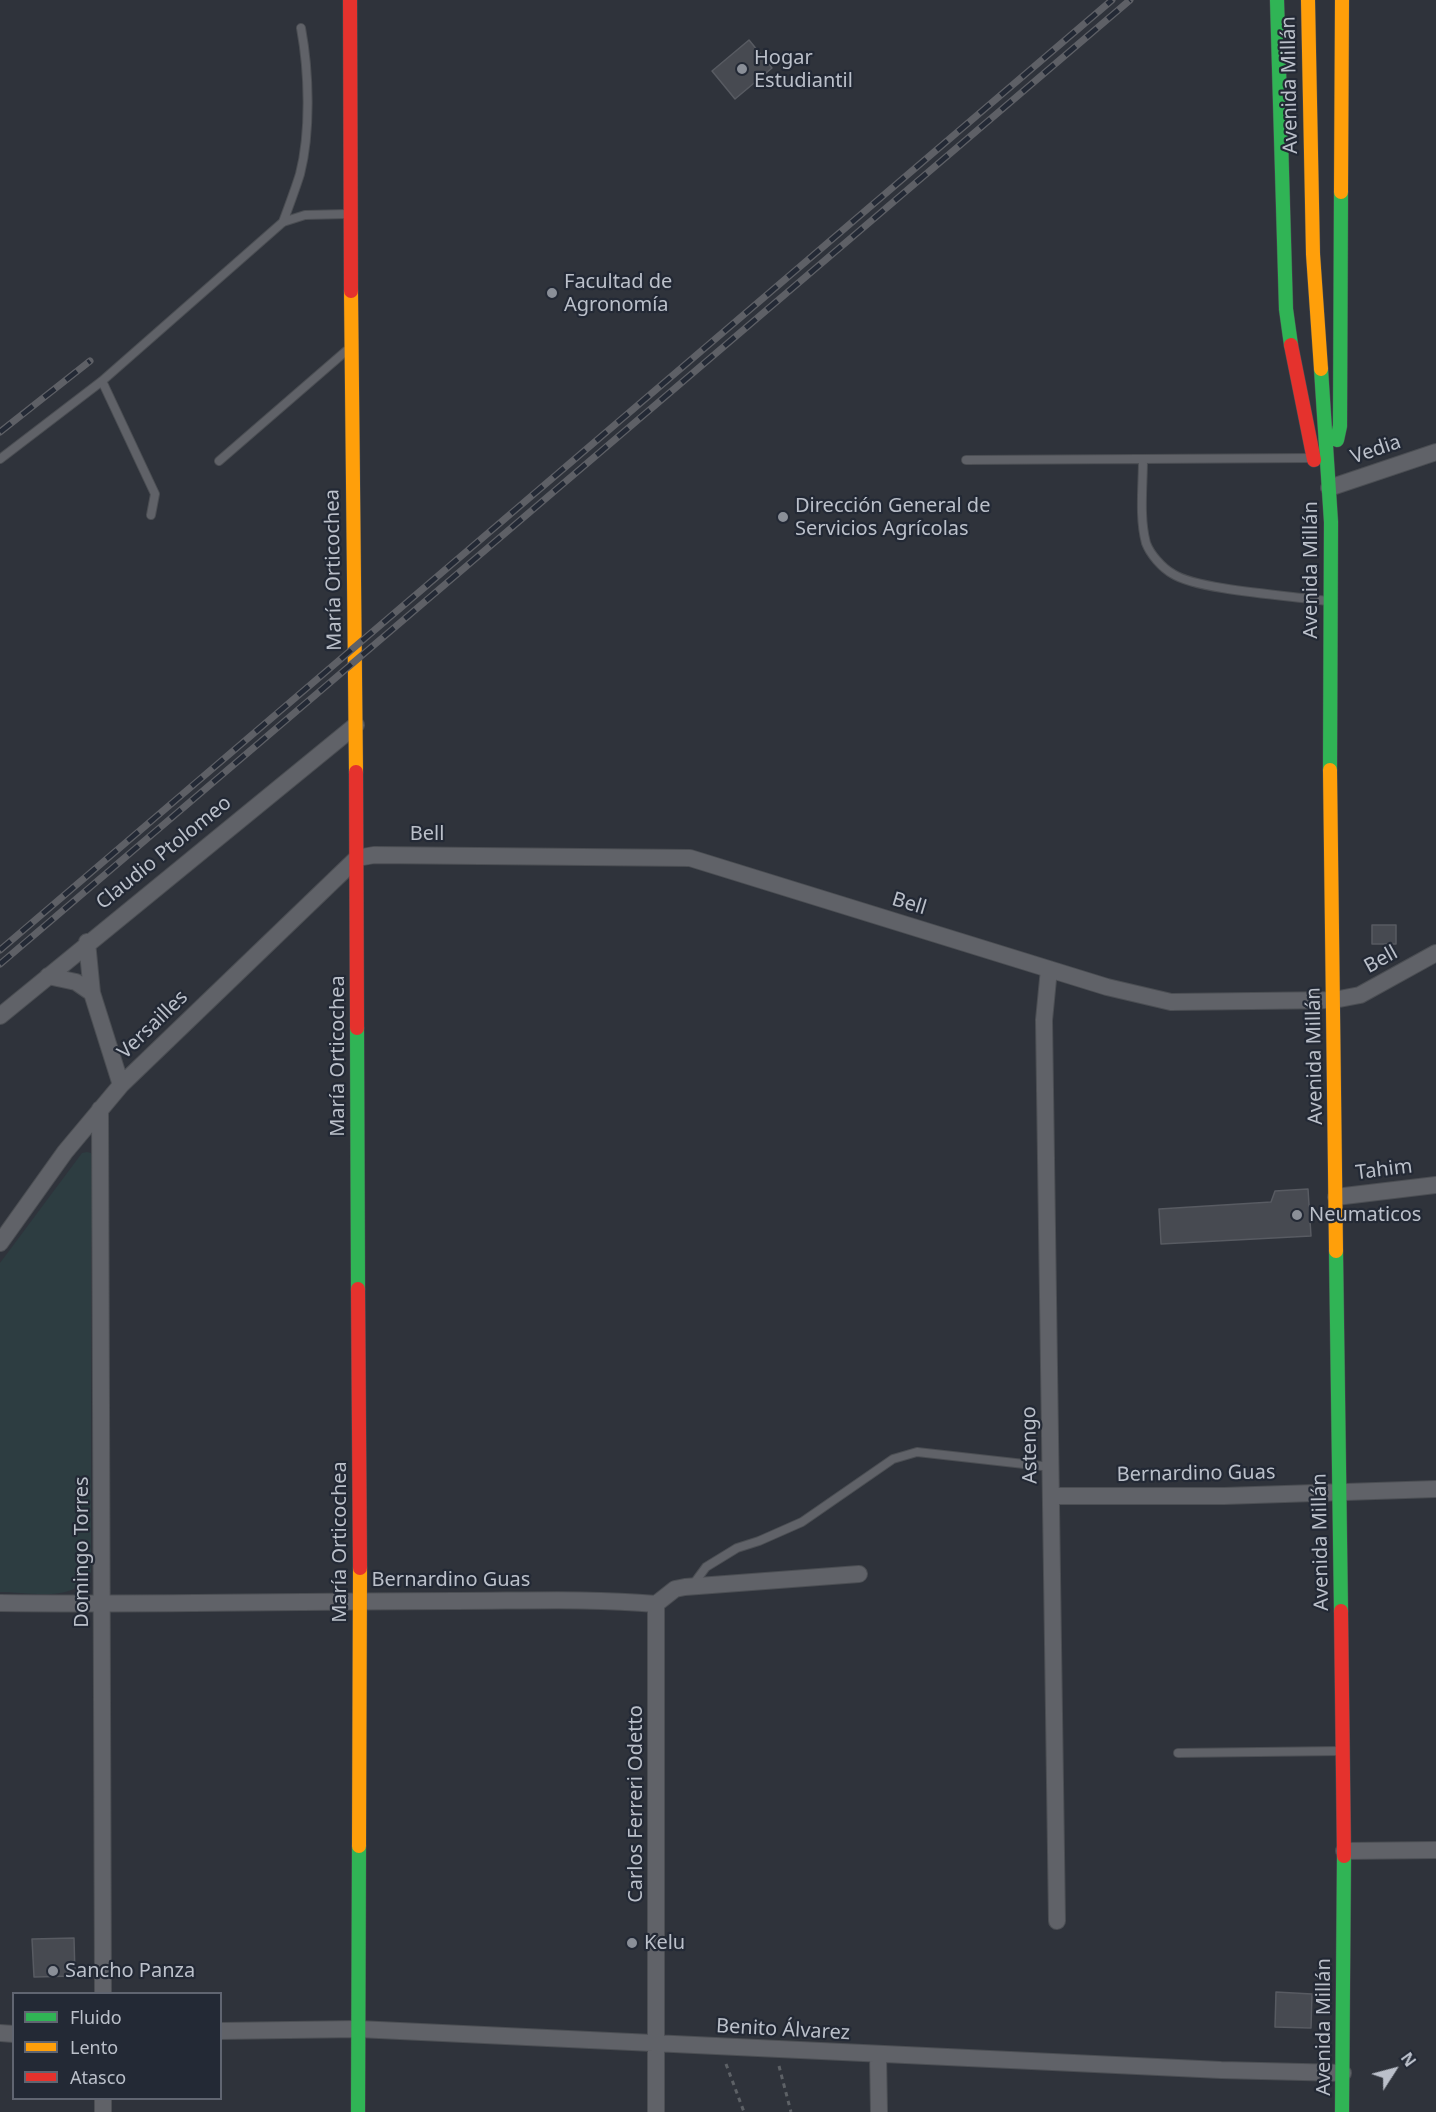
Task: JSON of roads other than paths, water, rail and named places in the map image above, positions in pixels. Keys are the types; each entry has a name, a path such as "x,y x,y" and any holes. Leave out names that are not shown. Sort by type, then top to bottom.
{"main road":[{"name":"María Orticochea","path":"350,0 360,1600 358,2112"},
{"path":"1277,0 1286,309 1296,374 1314,458 1331,522"},
{"name":"Avenida Millán","path":"1308,0 1313,254 1331,522 1344,1851 1342,2112"},
{"path":"1329,481 1340,426 1342,0"}],"street":[{"name":"Vedia","path":"1329,481 1436,452"},
{"name":"Claudio Ptolomeo","path":"0,1016 87,942 356,725"},
{"name":"Bell","path":"357,858 374,855 690,858 1049,969 1153,1000 1171,1002 1334,1000 1360,995 1436,954"},
{"name":"Versailles","path":"0,1243 65,1152 121,1085 357,858"},
{"path":"87,942 92,993 121,1085"},
{"name":"Astengo","path":"1049,969 1044,1020 1057,1921"},
{"path":"48,976 76,982 92,993"},
{"name":"Domingo Torres","path":"100,1109 103,1992"},
{"name":"Tahim","path":"1336,1197 1436,1185"},
{"name":"Bernardino Guas","path":"1052,1496 1224,1496 1436,1489"},
{"path":"656,1604 675,1589 692,1586 859,1574"},
{"name":"Bernardino Guas","path":"0,1603 103,1605 360,1600 612,1600 656,1604"},
{"name":"Carlos Ferreri Odetto","path":"656,1604 656,2112"},
{"path":"1344,1851 1436,1850"},
{"name":"Benito Álvarez","path":"222,2031 358,2029 721,2048 1221,2070 1343,2073"},
{"path":"878,2055 879,2112"}],"lane":[{"path":"283,222 300,173 308,109 306,57 301,28"},
{"path":"0,459 102,381 283,222 305,215 351,213"},
{"path":"219,461 351,347"},
{"path":"102,381 155,494 151,515"},
{"path":"966,460 1314,458"},
{"path":"1143,459 1146,544 1156,560 1173,575 1200,584 1331,601"},
{"path":"692,1586 706,1568 737,1548 802,1522 893,1459 917,1452 1052,1467"},
{"path":"1179,1753 1343,1751"}],"railway":[{"path":"0,950 1112,0"},
{"path":"0,964 1130,0"},
{"path":"0,432 90,361"}],"place":[{"name":"Hogar Estudiantil","path":"742,69"},
{"name":"Facultad de Agronomía","path":"552,293"},
{"name":"Dirección General de Servicios Agrícolas","path":"783,517"},
{"name":"Neumaticos","path":"1297,1215"},
{"name":"Kelu","path":"632,1943"},
{"name":"Sancho Panza","path":"53,1971"}]}
